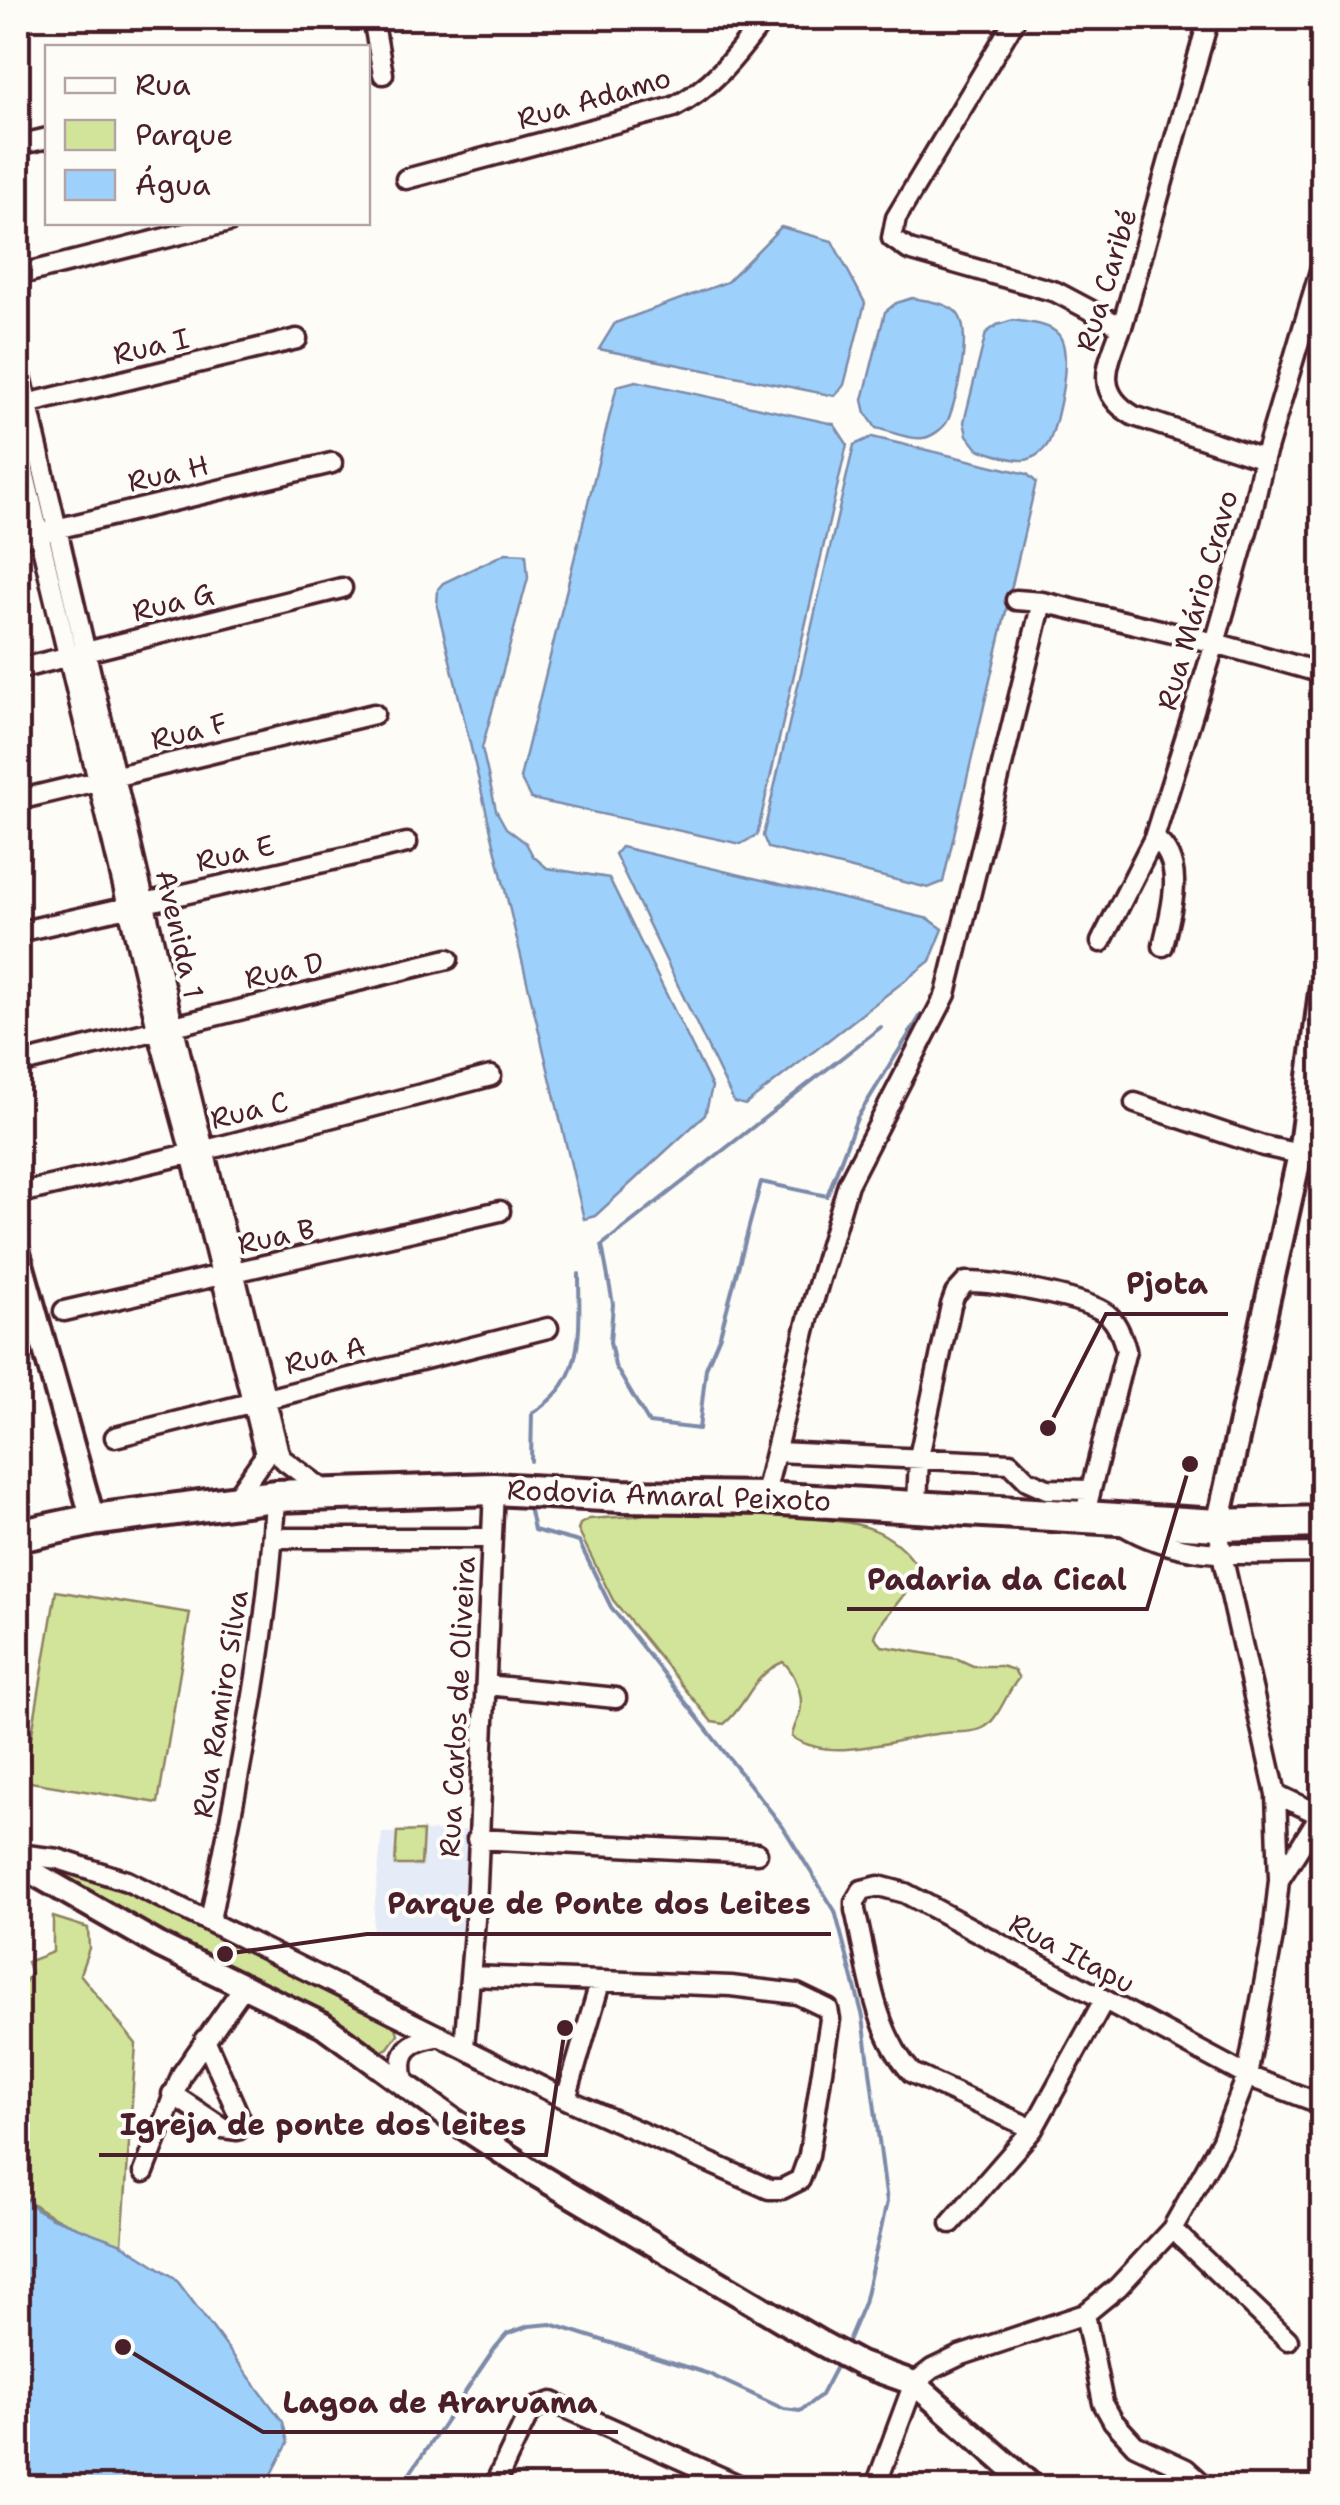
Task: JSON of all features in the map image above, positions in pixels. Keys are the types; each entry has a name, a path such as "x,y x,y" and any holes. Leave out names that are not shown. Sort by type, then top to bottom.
{"highway":[{"name":"Rodovia Amaral Peixoto","path":"18,1536 92,1520 275,1496 518,1490 1095,1509 1220,1540 1322,1522"}],"street":[{"path":"372,18 383,74"},
{"name":"Rua Adamo","path":"406,179 674,107 693,98 720,75 765,18"},
{"path":"1016,18 896,218 892,238 909,250 1056,292 1122,327"},
{"name":"Rua Caribé","path":"1209,18 1108,366 1106,386 1116,406 1134,416 1264,459"},
{"path":"18,145 45,139"},
{"path":"18,275 217,225"},
{"name":"Rua Mário Cravo","path":"1102,942 1154,838 1215,643 1322,264"},
{"name":"Rua I","path":"23,405 297,340"},
{"name":"Avenida 1","path":"18,363 23,405 76,654 259,1400 281,1458 328,1493"},
{"name":"Avenida 1","path":"18,446 48,530"},
{"name":"Rua H","path":"18,538 332,462"},
{"name":"Rua G","path":"18,669 342,588"},
{"path":"1016,600 1042,602 1215,643 1322,674"},
{"path":"764,1498 808,1319 848,1184 946,994 1042,602"},
{"name":"Rua F","path":"18,800 374,714"},
{"path":"1154,838 1168,850 1174,874 1163,946"},
{"name":"Rua E","path":"18,932 407,843"},
{"name":"Rua D","path":"18,1064 448,959"},
{"path":"883,2484 914,2384 932,2369 959,2356 1085,2314 1118,2287 1172,2229 1221,2142 1246,2076 1273,1936 1279,1880 1276,1794 1220,1540 1300,1154 1322,984"},
{"name":"Rua C","path":"20,1193 491,1076"},
{"path":"1135,1104 1263,1146 1300,1154"},
{"name":"Rua B","path":"64,1311 500,1211"},
{"path":"18,1253 92,1520"},
{"path":"777,1452 919,1456 1010,1463 1026,1480 1095,1509 1126,1350 1107,1314 1050,1294 981,1281 966,1282 955,1294 939,1347 919,1456 917,1506"},
{"name":"Rua A","path":"115,1437 548,1328"},
{"name":"Avenida 1","path":"234,1500 264,1457 259,1400"},
{"name":"Rua Carlos de Oliveira","path":"464,2047 472,1976 492,1538 518,1490"},
{"name":"Rua Ramiro Silva","path":"210,1920 244,1753 273,1538 275,1496"},
{"path":"273,1538 492,1538"},
{"path":"1220,1540 1322,1553"},
{"path":"486,1685 616,1698"},
{"path":"1276,1794 1322,1813 1279,1880"},
{"path":"477,1839 757,1853"},
{"path":"18,1854 58,1860 128,1881 566,2099 768,2190 782,2189 800,2180 809,2155 830,2019 828,2009 797,1994 731,1986 472,1976"},
{"path":"50,1884 43,1872 46,1864 58,1860"},
{"path":"18,1864 160,1945 322,2025 534,2173 819,2342 860,2364 914,2384 1034,2488"},
{"name":"Rua Itapu","path":"1033,2130 912,2073 898,2057 881,2021 855,1910 862,1890 870,1887 905,1893 1246,2076 1322,2104"},
{"path":"566,2099 600,1983"},
{"path":"144,2172 172,2094 205,2038 244,1986"},
{"path":"951,2222 1033,2130 1103,2002"},
{"path":"374,2062 391,2056 399,2048 404,2038 400,2016"},
{"path":"405,2085 402,2060 409,2046 440,2036"},
{"path":"172,2094 222,2128 238,2130 240,2118 205,2038"},
{"path":"1172,2229 1288,2340"},
{"path":"1085,2314 1103,2403 1113,2421 1135,2445 1186,2469 1208,2488"},
{"path":"493,2488 527,2417 535,2408 552,2402 704,2480 745,2488"}],"shaded area":[{"path":"469,1830 465,1936 372,1931 382,1833"}],"green space":[{"path":"667,1509 831,1520 879,1532 893,1540 919,1569 878,1629 875,1637 882,1646 958,1659 973,1666 1001,1666 1014,1670 1019,1678 994,1719 978,1730 867,1747 827,1749 792,1737 801,1699 795,1678 783,1662 763,1675 724,1724 712,1722 613,1600 578,1530 589,1519"},
{"path":"56,1591 190,1613 158,1803 24,1781"},
{"path":"423,1831 421,1865 395,1865 397,1832"},
{"path":"57,1866 124,1887 394,2020 398,2034 388,2048 376,2054 53,1879"},
{"path":"53,1917 88,1928 89,1948 80,1974 136,2044 122,2244 53,2217 18,2191 18,1985 23,1985 31,1973 27,1962 53,1952"}],"water":[{"path":"781,227 832,241 865,303 844,385 835,396 599,349 615,323 727,282"},
{"path":"912,298 953,309 962,322 964,334 959,381 948,420 937,432 923,438 876,428 863,400 885,312"},
{"path":"1013,320 1054,330 1063,343 1065,355 1060,403 1049,442 1039,454 1024,460 978,449 967,435 964,422 986,333"},
{"path":"636,381 834,424 847,444 757,835 741,844 531,799 520,778 617,386"},
{"path":"872,437 1027,474 1036,482 943,882 928,888 768,848 763,836 854,445"},
{"path":"506,553 526,554 528,578 482,748 496,810 506,828 526,843 533,856 547,868 609,878 712,1087 705,1115 595,1216 584,1219 437,606 438,589 443,583"},
{"path":"621,847 929,919 943,929 930,961 745,1105 734,1102 615,854"},
{"path":"18,2191 52,2218 122,2244 175,2278 283,2422 288,2443 272,2474 276,2487 18,2487"}],"waterway":[{"path":"881,1027 602,1245 613,1304 610,1342 615,1366 649,1423 699,1429 706,1368 720,1335 761,1182 827,1196 857,1118 921,1015"},
{"path":"531,1461 532,1413 563,1386 576,1352 579,1274"},
{"path":"528,1501 534,1530 579,1542 611,1607 783,1827 835,1911 863,2017 887,2202 864,2303 845,2348"},
{"path":"400,2488 495,2348 507,2334 529,2326 551,2324 709,2374 784,2409 800,2411 821,2395 839,2361"}],"place":[{"name":"Pjota","path":"1048,1428"},
{"name":"Padaria da Cical","path":"1190,1464"},
{"name":"Parque de Ponte dos Leites","path":"225,1954"},
{"name":"Igreja de ponte dos leites","path":"565,2028"},
{"name":"Lagoa de Araruama","path":"123,2347"}]}
